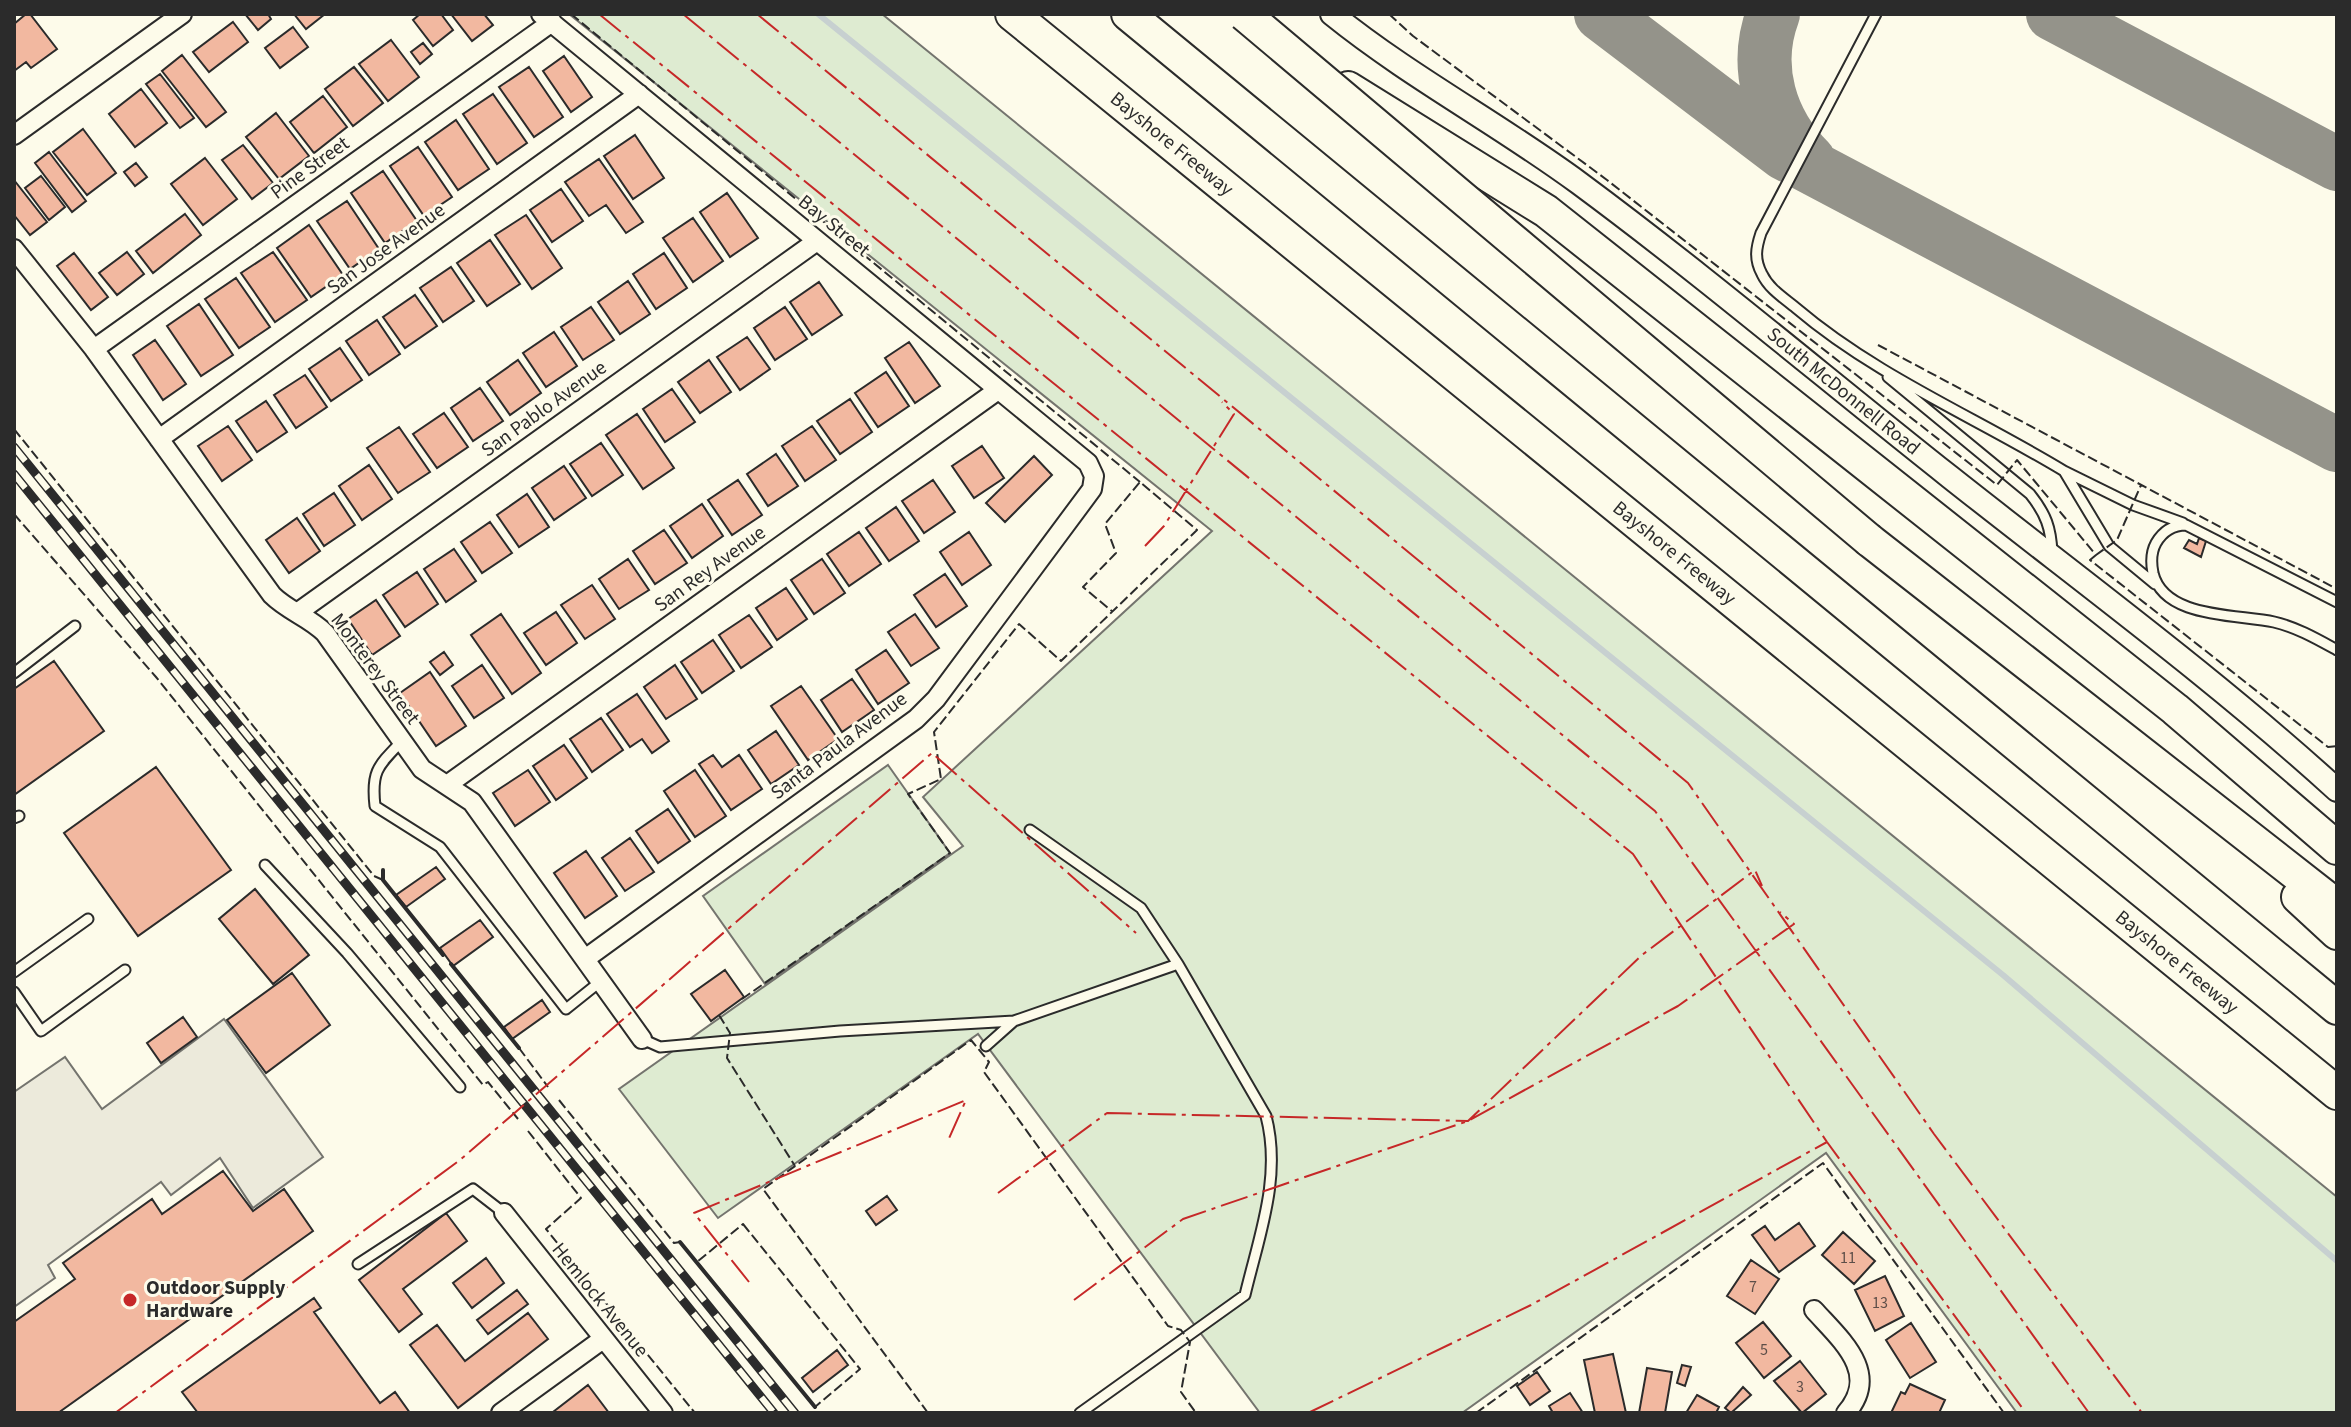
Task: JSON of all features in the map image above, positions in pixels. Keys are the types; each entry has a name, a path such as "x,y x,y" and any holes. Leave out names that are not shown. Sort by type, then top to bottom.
{"highway":[{"path":"995,14 1079,68"},
{"name":"Bayshore Freeway","path":"1012,14 2337,1093"},
{"path":"1128,14 2337,1008"},
{"path":"1228,14 1546,211 2209,736 2337,848"},
{"path":"1244,14 1869,540 2218,813 2283,860 2337,906"},
{"path":"2218,813 2270,872 2337,933"}],"street":[{"path":"14,135 182,14"},
{"name":"South McDonnell Road","path":"1332,14 1378,50 1581,185 2237,701 2337,790"},
{"name":"Bay Street","path":"546,18 1088,463 1094,476"},
{"name":"Pine Street","path":"94,349 546,18"},
{"name":"San Jose Avenue","path":"159,439 639,94"},
{"name":"San Pablo Avenue","path":"297,613 817,241"},
{"name":"Monterey Street","path":"14,249 94,349 272,595 311,620 325,633 422,769 434,780 472,802 642,1039"},
{"name":"San Rey Avenue","path":"447,785 998,390"},
{"name":"Santa Paula Avenue","path":"585,959 916,719 936,699 1092,489 1094,476"},
{"name":"Hemlock Avenue","path":"504,1213 663,1413"},
{"path":"1814,1310 1855,1362 1861,1379 1858,1397 1846,1413"},
{"path":"501,1413 603,1339"}],"lane":[{"path":"1876,14 1761,233 1755,253 1769,286 1870,362 2030,494 2044,511 2051,531 2052,556"},
{"path":"1870,362 2064,471 2133,505 2186,525 2337,602"},
{"path":"2064,471 2109,546 2174,601 2196,609 2274,622 2337,650"},
{"path":"2162,591 2154,578 2151,562 2154,546 2163,533 2176,525 2186,525"},
{"path":"14,673 75,626"},
{"path":"402,741 377,767 372,782 375,806 440,847 566,1009 601,981"},
{"path":"1030,830 1141,908 1178,964 1266,1116 1273,1143 1271,1183 1245,1295 1080,1413"},
{"path":"265,865 347,953 460,1087"},
{"path":"14,972 88,919"},
{"path":"642,1039 660,1047 840,1031 1014,1021 1178,964"},
{"path":"14,992 41,1031 125,970"},
{"path":"986,1046 1014,1021"},
{"path":"358,1264 473,1189 504,1213"}],"green space":[{"path":"569,14 882,14 2337,1197 2337,1413 2017,1413 1826,1153 1462,1413 1260,1413 978,1034 718,1218 619,1089 963,846 923,797 1212,531"},
{"path":"888,765 950,853 765,984 703,896"}],"shaded area":[{"path":"224,1019 323,1157 253,1208 220,1158 171,1195 161,1182 48,1265 55,1278 14,1307 14,1092 65,1057 102,1109"}],"building":[{"path":"30,14 57,49 31,68 26,62 14,71 14,24"},
{"path":"245,14 268,14 271,19 258,30"},
{"path":"294,14 325,14 306,29"},
{"path":"420,14 441,14 453,30 433,46 413,20"},
{"path":"451,14 484,14 493,25 472,41"},
{"path":"233,22 248,42 209,72 193,52"},
{"path":"293,27 308,47 280,68 265,48"},
{"path":"391,40 419,77 388,101 359,64"},
{"path":"423,43 432,54 420,64 411,52"},
{"path":"182,55 226,112 206,127 162,71"},
{"path":"564,56 592,97 571,112 543,71"},
{"path":"354,67 383,103 353,126 325,89"},
{"path":"529,67 563,117 534,137 499,87"},
{"path":"160,74 194,118 180,128 146,84"},
{"path":"141,89 167,123 135,147 109,114"},
{"path":"493,94 527,143 497,164 463,114"},
{"path":"323,96 347,127 314,153 290,122"},
{"path":"276,113 309,156 279,179 246,137"},
{"path":"456,120 489,169 458,190 425,142"},
{"path":"83,129 116,173 87,195 53,152"},
{"path":"635,135 664,178 633,199 604,156"},
{"path":"243,145 273,183 252,199 222,160"},
{"path":"418,147 452,197 424,216 390,166"},
{"path":"49,152 86,201 72,212 35,163"},
{"path":"205,158 237,199 203,225 171,184"},
{"path":"599,159 643,222 626,233 606,205 589,216 565,182"},
{"path":"136,163 147,177 135,186 124,172"},
{"path":"383,171 417,221 385,243 351,193"},
{"path":"41,176 65,207 49,220 25,188"},
{"path":"14,180 47,222 30,235 14,215"},
{"path":"561,189 583,221 552,242 530,210"},
{"path":"727,193 758,238 730,257 700,212"},
{"path":"347,201 379,249 350,269 317,221"},
{"path":"185,214 201,235 153,273 136,251"},
{"path":"526,215 562,268 532,289 495,235"},
{"path":"693,218 723,261 693,282 663,238"},
{"path":"309,225 343,275 311,297 277,248"},
{"path":"490,240 520,284 487,306 457,263"},
{"path":"127,252 144,274 117,295 99,273"},
{"path":"273,252 307,300 275,322 241,273"},
{"path":"74,253 108,297 91,310 57,266"},
{"path":"664,253 687,288 656,309 633,274"},
{"path":"451,267 474,301 443,322 420,288"},
{"path":"236,278 270,327 239,348 205,299"},
{"path":"628,281 650,314 620,334 598,302"},
{"path":"819,282 842,315 812,335 790,302"},
{"path":"415,295 437,326 405,348 383,317"},
{"path":"199,304 233,355 201,376 167,326"},
{"path":"591,307 614,340 583,360 561,327"},
{"path":"785,307 807,339 775,360 754,328"},
{"path":"377,320 400,354 369,375 346,341"},
{"path":"554,332 577,366 546,387 523,353"},
{"path":"747,337 770,369 740,390 717,357"},
{"path":"155,340 186,384 163,400 133,355"},
{"path":"909,342 940,386 915,403 885,358"},
{"path":"340,348 362,380 331,401 309,369"},
{"path":"518,360 541,393 510,415 487,382"},
{"path":"709,360 731,392 700,413 678,382"},
{"path":"886,372 909,406 878,427 855,393"},
{"path":"305,375 327,407 296,428 274,395"},
{"path":"480,388 503,421 473,441 451,408"},
{"path":"672,389 695,422 665,442 643,409"},
{"path":"850,399 872,432 840,454 817,421"},
{"path":"266,401 287,432 257,452 236,421"},
{"path":"444,413 468,447 437,468 413,434"},
{"path":"637,414 674,468 643,489 606,435"},
{"path":"228,426 252,460 222,481 198,446"},
{"path":"812,426 836,460 805,481 782,446"},
{"path":"399,427 430,472 398,493 367,448"},
{"path":"601,443 623,475 592,496 570,464"},
{"path":"982,446 1004,478 974,498 952,466"},
{"path":"776,454 798,486 768,506 747,474"},
{"path":"1034,456 1052,475 1005,522 986,503"},
{"path":"369,465 392,499 362,520 339,486"},
{"path":"564,466 586,498 554,520 532,488"},
{"path":"738,480 762,515 732,535 708,500"},
{"path":"933,480 955,512 924,533 902,501"},
{"path":"334,493 355,525 324,546 303,514"},
{"path":"527,494 549,527 519,547 497,515"},
{"path":"702,504 723,536 692,558 670,526"},
{"path":"896,507 919,541 889,561 866,528"},
{"path":"297,518 320,551 289,573 266,540"},
{"path":"490,522 512,553 482,573 461,542"},
{"path":"664,530 687,563 655,584 633,551"},
{"path":"859,532 881,564 849,586 827,554"},
{"path":"969,532 991,565 962,585 940,552"},
{"path":"2199,538 2206,541 2201,557 2184,548 2189,540 2197,544"},
{"path":"454,549 476,581 446,602 424,569"},
{"path":"628,559 649,590 619,609 599,579"},
{"path":"822,559 845,593 814,614 791,580"},
{"path":"417,572 438,604 405,627 383,595"},
{"path":"945,574 967,606 936,627 914,595"},
{"path":"592,585 615,619 585,639 561,605"},
{"path":"786,588 807,619 777,640 756,608"},
{"path":"376,600 400,636 372,655 348,619"},
{"path":"556,612 577,643 546,665 524,633"},
{"path":"501,614 541,673 512,694 471,635"},
{"path":"915,614 939,648 911,666 888,632"},
{"path":"749,615 772,647 741,668 719,635"},
{"path":"713,640 734,671 702,693 681,662"},
{"path":"886,650 909,683 878,704 856,670"},
{"path":"444,652 453,665 440,675 430,662"},
{"path":"54,661 104,731 14,795 14,689"},
{"path":"482,665 504,698 474,718 452,686"},
{"path":"675,665 697,699 666,719 644,687"},
{"path":"430,672 466,726 436,746 400,693"},
{"path":"852,679 874,710 842,732 821,700"},
{"path":"801,686 838,739 808,760 771,706"},
{"path":"637,694 669,741 652,753 642,739 630,747 607,714"},
{"path":"601,718 623,750 592,772 570,739"},
{"path":"776,731 799,765 771,784 748,750"},
{"path":"564,745 587,778 556,800 533,766"},
{"path":"713,755 722,767 739,755 762,789 731,810 699,764"},
{"path":"156,767 231,870 138,936 64,833"},
{"path":"528,770 550,802 515,826 493,793"},
{"path":"695,770 726,816 695,837 664,791"},
{"path":"668,809 690,841 658,863 636,831"},
{"path":"630,838 654,872 625,891 602,858"},
{"path":"586,851 617,896 585,918 554,873"},
{"path":"436,867 445,879 406,907 396,895"},
{"path":"255,889 309,955 273,984 219,919"},
{"path":"480,920 493,937 453,966 440,948"},
{"path":"725,970 744,997 711,1021 691,994"},
{"path":"292,973 330,1025 266,1073 227,1020"},
{"path":"542,1000 550,1012 512,1039 504,1027"},
{"path":"183,1017 197,1037 161,1063 147,1043"},
{"name":"Outdoor Supply Hardware","path":"223,1171 253,1211 284,1189 313,1231 58,1413 14,1413 14,1322 75,1279 63,1263 152,1199 162,1214"},
{"path":"887,1196 897,1210 876,1225 866,1211"},
{"path":"446,1213 467,1241 403,1289 422,1314 399,1332 359,1280"},
{"path":"1799,1223 1815,1246 1779,1272 1752,1235 1765,1226 1775,1240"},
{"path":"1843,1232 1875,1261 1854,1284 1822,1255"},
{"path":"486,1258 504,1283 472,1308 453,1283"},
{"path":"1751,1260 1779,1279 1755,1314 1727,1296"},
{"path":"1885,1276 1904,1316 1875,1331 1855,1290"},
{"path":"517,1290 528,1304 488,1334 477,1320"},
{"path":"314,1298 321,1308 314,1312 380,1403 395,1392 410,1413 198,1413 182,1392"},
{"path":"528,1313 548,1339 458,1408 410,1345 437,1325 465,1361"},
{"path":"1763,1322 1791,1356 1764,1378 1736,1343"},
{"path":"1911,1323 1936,1362 1910,1378 1886,1340"},
{"path":"837,1350 848,1365 813,1392 802,1378"},
{"path":"1613,1354 1626,1413 1595,1413 1584,1360"},
{"path":"1800,1361 1826,1394 1802,1413 1774,1381"},
{"path":"1682,1365 1691,1367 1685,1386 1677,1383"},
{"path":"1647,1368 1672,1372 1665,1413 1639,1413"},
{"path":"1537,1372 1550,1391 1530,1405 1517,1386"},
{"path":"1910,1384 1945,1400 1939,1413 1891,1413 1901,1392 1905,1394"},
{"path":"588,1385 609,1413 553,1413 553,1412"},
{"path":"1743,1387 1751,1395 1731,1413 1725,1408"},
{"path":"1570,1393 1583,1413 1553,1413 1549,1406"},
{"path":"1697,1395 1719,1407 1716,1413 1686,1413"}],"waterway":[{"path":"818,14 2003,975 2337,1261"}],"taxiway":[{"path":"1601,14 1784,153 2337,445"},
{"path":"1773,14 1765,54 1769,93 1784,129 1809,161"},
{"path":"2053,14 2337,164"}],"railway":[{"path":"14,447 795,1413"},
{"path":"14,474 774,1413"}],"fence":[{"path":"571,14 1140,482"},
{"path":"1389,14 1413,36 1607,180 1997,485 2017,460 2096,555 2117,540 2141,485"},
{"path":"1878,345 2337,589"},
{"path":"14,429 374,876 383,880"},
{"path":"742,999 950,853 908,794 941,779 934,732 1019,624 1061,661 1197,530 1140,482 1105,524 1116,553 1083,587 1113,612"},
{"path":"14,514 156,677 483,1085 488,1082 518,1119"},
{"path":"2096,555 2090,560 2328,747 2337,746"},
{"path":"719,1015 730,1033 727,1058 795,1166"},
{"path":"928,1413 763,1189 971,1040 989,1062 984,1072 1168,1326 1181,1330 1190,1342 1181,1392 1196,1413"},
{"path":"519,1048 548,1087"},
{"path":"559,1100 674,1243 680,1242"},
{"path":"528,1131 581,1198 546,1229 695,1413"},
{"path":"1476,1413 1823,1163 2004,1413"},
{"path":"743,1224 860,1369 815,1407 697,1262 743,1224"}],"wall":[{"path":"383,870 383,880 443,955"},
{"path":"451,964 519,1048"},
{"path":"680,1242 815,1407"}],"power":[{"path":"599,14 1633,854 1827,1142 2026,1413"},
{"path":"683,14 1655,811 2089,1413"},
{"path":"757,14 1688,783 1934,1134 2142,1413"},
{"path":"1145,546 1164,526 1234,414 1222,402"},
{"path":"115,1413 460,1160 932,753 1136,933"},
{"path":"998,1193 1107,1113 1468,1121 1642,955 1755,870 1762,886"},
{"path":"1074,1300 1183,1219 1468,1121 1678,1006 1794,924 1780,912"},
{"path":"749,1282 694,1213 966,1100 947,1143"},
{"path":"1308,1413 1531,1305 1827,1142"}],"place":[{"name":"Outdoor Supply Hardware","path":"130,1300"}]}
